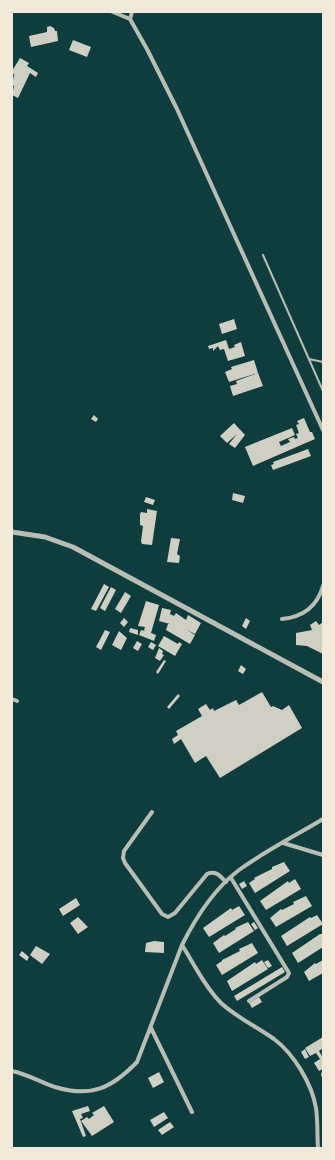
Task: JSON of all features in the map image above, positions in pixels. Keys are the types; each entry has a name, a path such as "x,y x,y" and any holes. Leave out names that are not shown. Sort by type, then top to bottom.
{"street":[{"path":"113,12 130,19 148,51 177,109 323,430"},
{"path":"130,19 132,12"},
{"path":"12,532 45,538 73,547 323,682"},
{"path":"282,619 290,619 307,612 318,600 323,586"},
{"path":"12,699 17,701"},
{"path":"152,812 124,851 123,858 125,863 162,914 168,917 175,913 207,874 211,872 217,873 226,882"},
{"path":"12,1071 23,1073 54,1087 78,1092 107,1087 123,1076 137,1062 189,930 226,882 240,870 323,819"},
{"path":"283,843 323,855"},
{"path":"231,878 289,973 287,976 249,1001"},
{"path":"182,945 209,988 222,1004 284,1048 297,1066 310,1089 316,1107 318,1120 318,1148"},
{"path":"151,1028 192,1112"},
{"path":"318,1120 323,1120"}],"lane":[{"path":"263,255 323,392"},
{"path":"309,359 323,362"}],"building":[{"path":"50,26 57,31 58,41 31,47 29,36 47,32 47,27"},
{"path":"73,40 91,47 87,57 69,50"},
{"path":"20,58 29,63 27,66 38,73 36,77 30,73 18,98 12,95 14,75 12,71"},
{"path":"234,319 237,329 222,334 219,324"},
{"path":"226,340 229,349 235,347 234,345 241,342 245,356 228,361 224,349 220,350 218,346 213,351 213,348 209,349 208,346"},
{"path":"254,360 258,373 229,382 225,372 232,369 231,367"},
{"path":"258,373 263,386 233,396 230,386 237,384 236,381"},
{"path":"94,415 98,419 96,422 91,419"},
{"path":"304,418 315,439 253,466 245,447 292,428 295,435 279,442 281,446 290,442 288,439 294,437 295,439 298,438 296,434 299,433 296,425 299,424 297,421"},
{"path":"234,423 245,435 235,448 229,444 237,434 227,443 220,436"},
{"path":"308,449 311,456 273,470 271,465 274,464 273,462"},
{"path":"233,493 245,496 243,503 232,500"},
{"path":"146,497 155,500 153,505 144,502"},
{"path":"147,509 157,511 152,545 142,544 141,541 143,526 140,525 140,514 141,512 147,513"},
{"path":"171,538 180,539 177,554 180,556 179,563 167,562"},
{"path":"104,584 109,587 96,611 91,609"},
{"path":"111,587 116,590 105,611 100,608"},
{"path":"125,592 131,596 121,613 115,609"},
{"path":"146,601 159,605 151,633 156,635 154,641 139,635 141,630 145,631 145,627 138,626"},
{"path":"162,608 171,610 170,614 174,616 176,613 186,620 188,615 201,623 195,634 187,630 195,635 190,644 166,630 168,624 170,624 159,621"},
{"path":"124,618 128,622 124,627 120,623"},
{"path":"246,618 250,621 246,629 242,626"},
{"path":"316,621 319,625 323,622 323,654 307,646 296,645 296,633 312,630 310,625"},
{"path":"130,628 138,630 138,635 129,632"},
{"path":"105,630 110,632 101,650 96,647"},
{"path":"119,631 127,638 121,650 112,645"},
{"path":"164,636 178,644 179,642 182,644 175,656 158,646"},
{"path":"137,641 142,644 138,651 133,648"},
{"path":"151,642 156,645 153,650 148,647"},
{"path":"159,648 163,651 162,654 164,655 160,661 155,658"},
{"path":"164,660 166,661 158,674 156,672"},
{"path":"241,665 246,669 243,674 238,671"},
{"path":"262,692 271,707 273,706 282,710 289,705 302,728 220,778 206,756 195,763 181,739 174,744 172,739 178,735 176,731 202,716 198,709 206,704 210,710 213,708 214,711 236,700 239,705"},
{"path":"178,694 180,696 169,709 167,707"},
{"path":"284,862 290,871 255,893 249,883 255,879 254,878 272,869 272,867"},
{"path":"295,879 301,889 266,910 260,901 288,881 289,883"},
{"path":"244,881 247,886 242,889 239,884"},
{"path":"306,896 312,906 276,927 270,918 281,909 282,910 294,904 293,902"},
{"path":"76,898 80,905 63,916 59,909"},
{"path":"239,906 245,915 209,937 203,928 231,908 232,910"},
{"path":"317,915 323,924 287,946 281,936 310,917 311,918"},
{"path":"78,917 88,927 78,934 70,923"},
{"path":"248,922 254,931 219,953 213,943 236,929 235,928"},
{"path":"254,922 258,928 255,930 251,924"},
{"path":"320,934 323,934 323,947 298,963 292,953"},
{"path":"154,941 164,942 164,953 145,952 146,943"},
{"path":"252,943 258,953 222,975 216,965 222,960 240,951 239,949"},
{"path":"36,946 50,954 42,964 30,955"},
{"path":"22,951 29,957 27,961 19,955"},
{"path":"262,960 268,969 232,991 227,981 255,962 256,964"},
{"path":"268,960 272,966 268,968 264,962"},
{"path":"323,960 323,973 309,981 304,972 315,963 316,964"},
{"path":"282,967 285,972 237,1001 234,996"},
{"path":"259,997 262,1002 252,1008 249,1003"},
{"path":"323,1037 323,1048 319,1051 323,1058 323,1069 319,1071 314,1063 320,1059 316,1053 310,1056 305,1048"},
{"path":"305,1049 309,1057 305,1059 301,1052"},
{"path":"159,1072 164,1082 153,1088 148,1078"},
{"path":"88,1106 90,1111 81,1114 83,1118 80,1119 86,1136 83,1137 72,1111"},
{"path":"104,1106 114,1122 92,1136 81,1121 87,1117 89,1119 94,1115 92,1113"},
{"path":"164,1112 168,1118 154,1127 150,1120"},
{"path":"170,1122 174,1127 162,1135 158,1130"}]}
